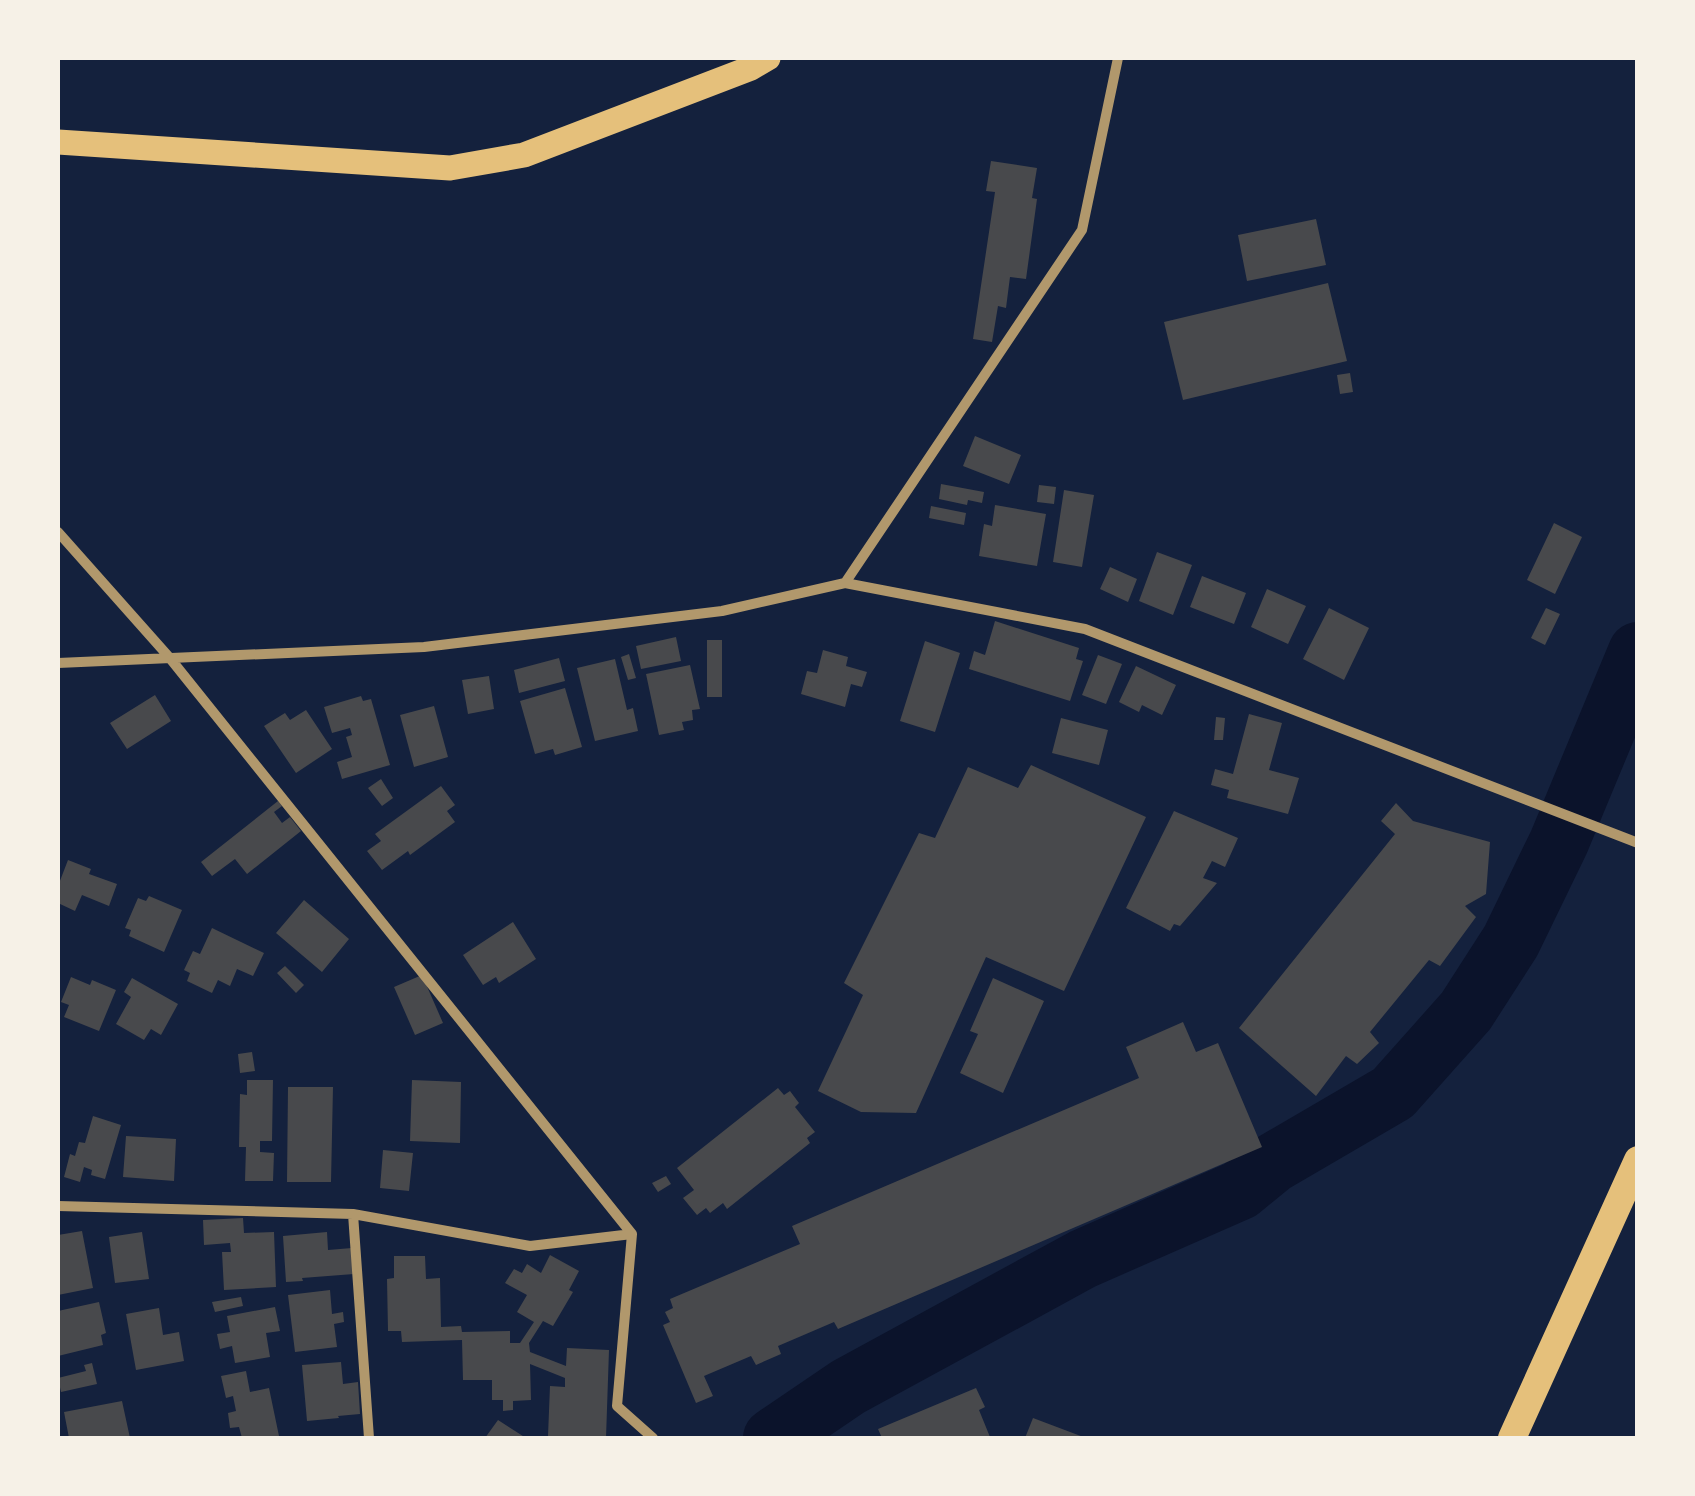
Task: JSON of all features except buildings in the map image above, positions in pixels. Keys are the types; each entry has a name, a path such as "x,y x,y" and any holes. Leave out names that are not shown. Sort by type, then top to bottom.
{"highway":[{"path":"1512,1438 1638,1160"}],"main road":[{"path":"58,142 450,168 524,155 751,68 768,58"}],"street":[{"path":"844,583 1082,230 1118,58"},
{"path":"58,532 168,657 632,1234 617,1406 653,1438"},
{"path":"58,663 424,647 722,611 844,583 1086,629 1638,843"},
{"path":"58,1206 353,1214 530,1246 632,1234"},
{"path":"353,1214 368,1438"}],"waterway":[{"path":"773,1438 848,1387 1083,1259 1240,1190 1273,1163 1393,1093 1466,1011 1511,941 1559,842 1638,652"}]}
